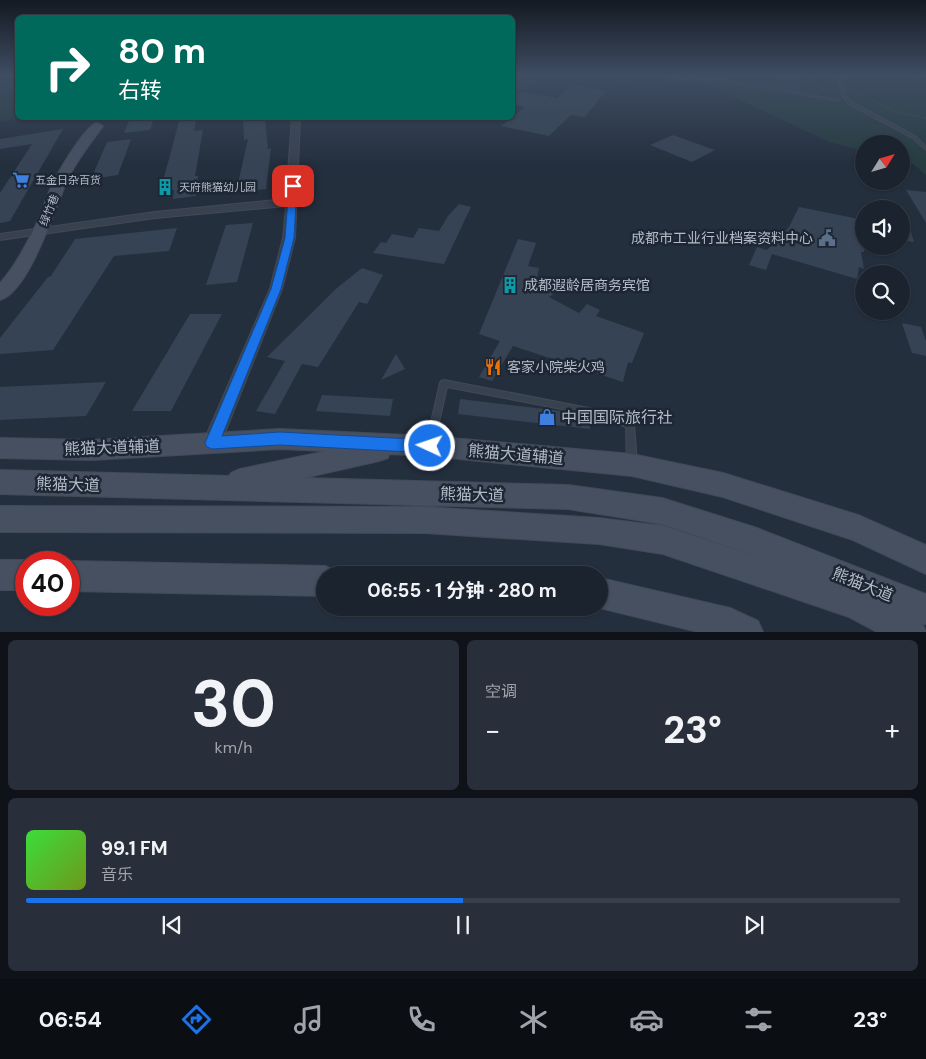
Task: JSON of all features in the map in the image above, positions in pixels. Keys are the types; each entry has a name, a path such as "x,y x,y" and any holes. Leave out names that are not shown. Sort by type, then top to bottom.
{"street":[{"path":"212,443 276,289 289,238 296,120"},
{"name":"绿竹巷","path":"0,294 18,273 41,231 61,180 84,142 97,126"},
{"path":"0,237 155,215 292,202"},
{"name":"熊猫大道辅道","path":"0,448 92,450 280,438 430,446 632,465 723,485 858,528 926,560"},
{"path":"209,487 405,445"},
{"name":"熊猫大道","path":"0,482 568,497 662,511 757,542 926,609"},
{"name":"熊猫大道","path":"0,520 425,520 599,531 663,540 856,604 910,632"},
{"path":"0,575 15,576"},
{"path":"80,576 316,581"},
{"path":"608,594 730,624 747,632"}],"lane":[{"path":"854,105 914,137 926,150"},
{"path":"430,446 444,383 599,413 630,425 632,465"}],"path":[{"path":"881,105 898,112 926,118"}],"green space":[{"path":"0,105 15,105 15,120 0,121"},
{"path":"752,105 926,105 926,175 910,163 910,135 855,135 855,149 829,142"}],"building":[{"path":"518,105 594,105 585,117 571,115 549,136 501,126 509,120 515,120 515,115 525,107"},
{"path":"153,120 150,130 124,133 129,121"},
{"path":"179,120 197,120 194,131 203,130 195,176 198,176 196,196 173,199 174,190 160,192"},
{"path":"243,120 265,120 268,149 271,148 266,189 236,192 248,139 244,140"},
{"path":"63,129 10,221 0,223 0,193 32,144 0,149 0,139"},
{"path":"673,135 715,150 692,162 650,145"},
{"path":"131,139 118,175 91,179 107,142"},
{"path":"906,190 926,192 926,223"},
{"path":"459,204 471,207 444,264 373,253 381,242 386,243 392,234 413,238 419,228 439,231 448,216"},
{"path":"799,207 855,218 855,255 862,255 863,265 855,265 855,278 772,254 766,270 749,265 757,247 767,250 789,227"},
{"path":"253,223 237,282 206,285 226,225"},
{"path":"177,228 169,251 114,256 53,350 0,354 0,338 48,277 51,276 75,239"},
{"path":"910,229 914,242 910,241"},
{"path":"518,239 536,243 528,266 539,268 537,278 558,291 549,297 579,313 587,304 600,310 596,316 644,333 632,363 628,362 623,382 513,346 492,381 479,377 500,341 479,334"},
{"path":"362,268 383,275 367,304 359,302 318,367 302,364 275,414 256,411 285,361 267,357 337,288"},
{"path":"190,314 222,314 171,411 132,411"},
{"path":"902,323 921,327 926,341 926,356 912,353"},
{"path":"396,354 405,369 381,380"},
{"path":"106,382 86,416 0,420 0,387"},
{"path":"322,395 393,399 390,416 316,411"},
{"path":"460,399 589,416 590,429 458,414"}],"place":[{"name":"五金日杂百货","path":"21,180"},
{"name":"天府熊猫幼儿园","path":"165,187"},
{"name":"成都市工业行业档案资料中心","path":"827,238"},
{"name":"成都遐龄居商务宾馆","path":"510,285"},
{"name":"客家小院柴火鸡","path":"493,367"},
{"name":"中国国际旅行社","path":"547,417"}],"route":[{"path":"293,186 289,238 276,289 212,443 280,438 430,446"}]}
